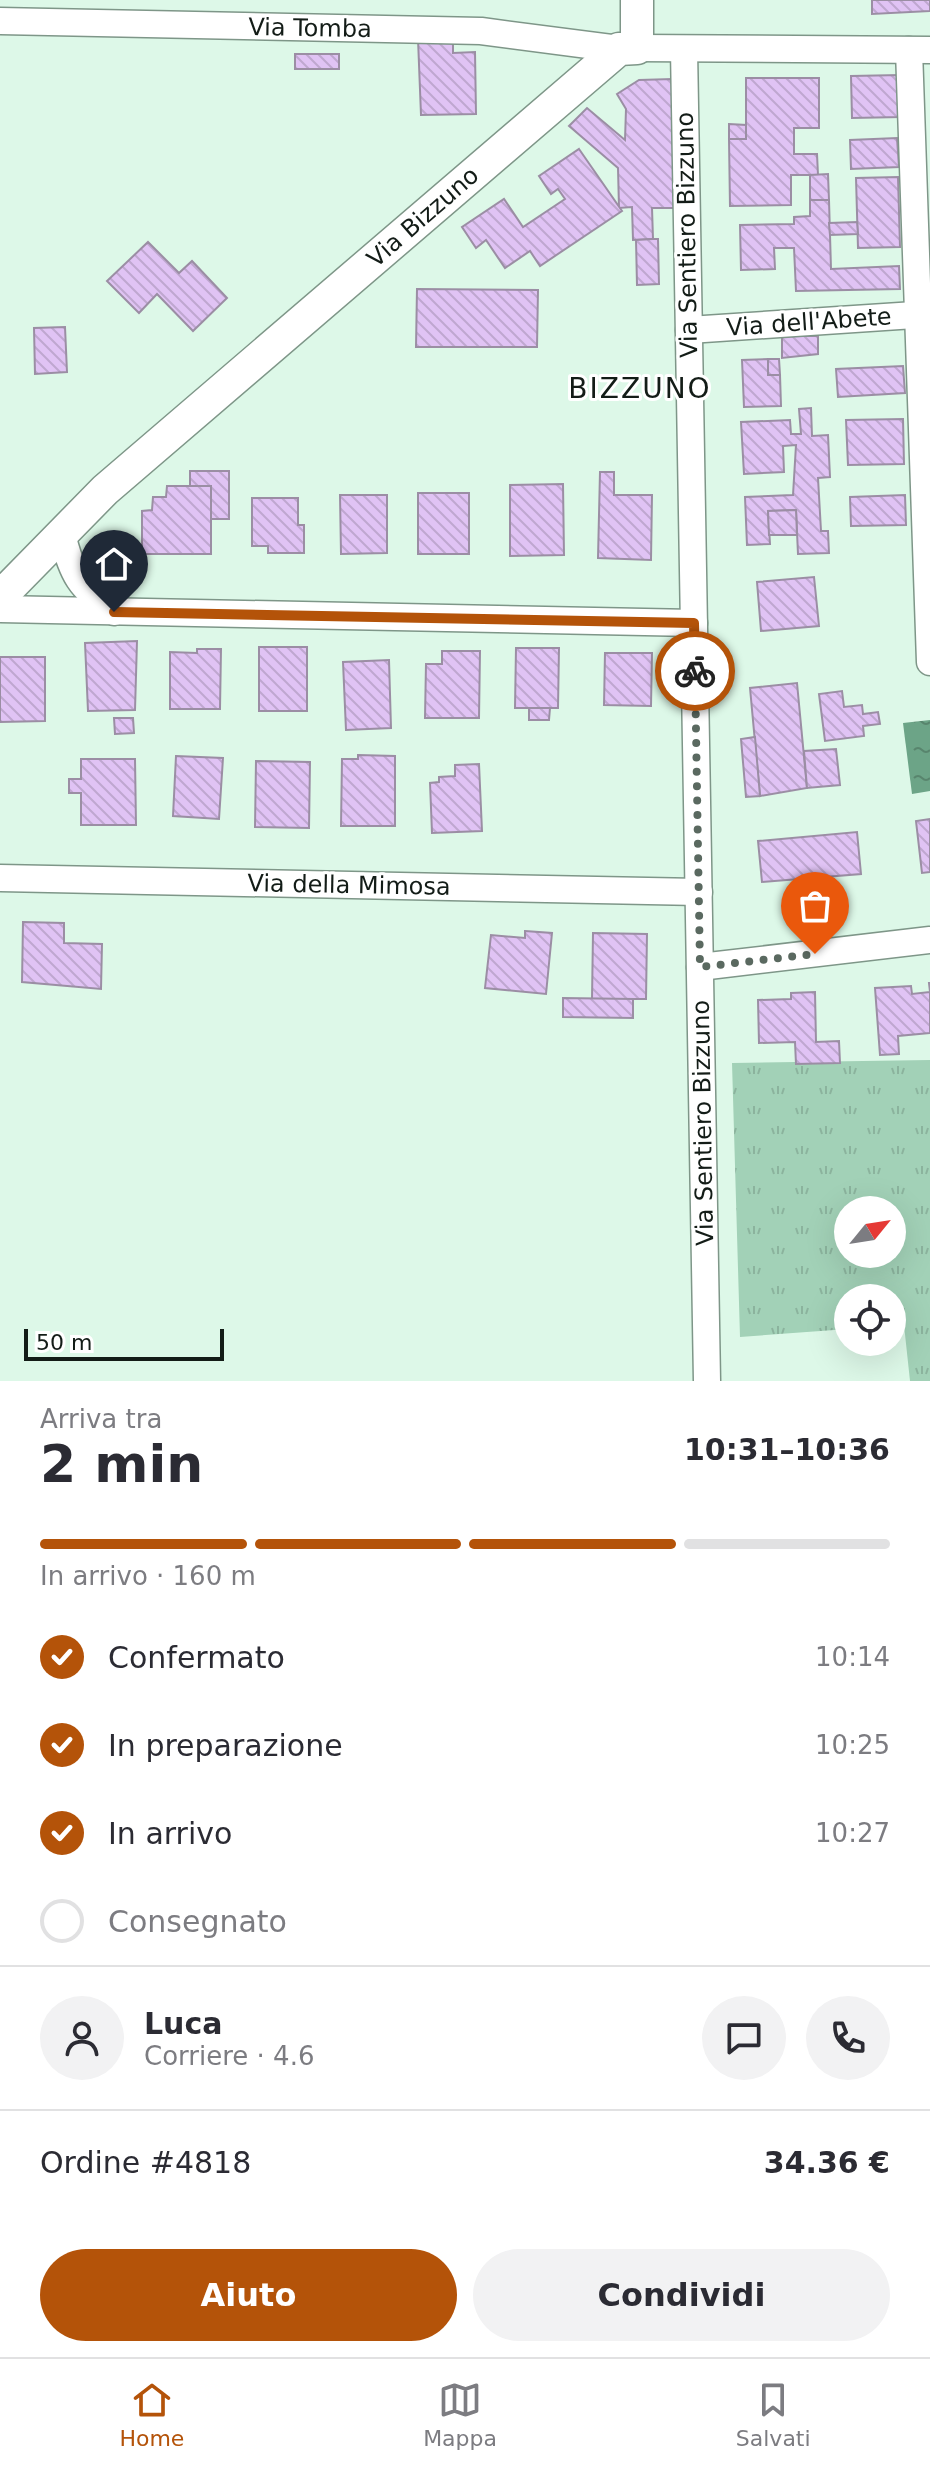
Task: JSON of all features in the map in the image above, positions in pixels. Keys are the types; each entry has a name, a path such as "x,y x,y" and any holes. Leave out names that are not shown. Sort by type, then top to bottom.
{"street":[{"path":"637,0 628,48 920,50 930,662"},
{"name":"Via Tomba","path":"0,21 481,31 628,48"},
{"name":"Via Bizzuno","path":"0,597 105,490 628,48"},
{"name":"Via Sentiero Bizzuno","path":"684,49 707,1381"},
{"name":"Via dell'Abete","path":"689,330 925,314"},
{"path":"62,534 69,563 84,591 114,612"},
{"path":"0,609 694,623"},
{"name":"Via della Mimosa","path":"0,878 699,892"},
{"path":"700,967 930,940"}],"green space":[{"path":"930,1060 930,1381 910,1381 906,1344 906,1284 834,1284 834,1330 740,1337 732,1063"}],"water":[{"path":"930,720 930,791 912,794 903,723"}],"building":[{"path":"872,0 930,0 930,11 872,14"},
{"path":"453,38 453,53 475,52 476,114 421,115 418,39"},
{"path":"295,54 339,54 339,69 295,69"},
{"path":"900,75 901,117 852,118 851,76"},
{"path":"746,78 819,78 819,128 794,128 794,154 817,154 818,175 791,175 791,205 730,206 729,139 746,139"},
{"path":"672,79 676,208 652,208 653,239 633,240 632,207 619,208 618,168 569,126 587,108 625,140 626,109 617,94 639,80"},
{"path":"729,124 746,125 746,139 729,139"},
{"path":"897,138 899,167 851,169 850,140"},
{"path":"579,149 622,211 540,266 530,251 505,268 486,240 476,248 462,227 504,199 523,227 565,199 558,189 551,194 539,176"},
{"path":"828,174 829,200 810,200 810,175"},
{"path":"898,177 900,247 858,248 856,178"},
{"path":"810,200 829,200 831,269 899,266 900,289 796,291 794,248 774,248 775,269 741,270 740,225 794,224 794,217 810,216"},
{"path":"857,222 858,234 830,235 829,223"},
{"path":"658,239 659,284 637,285 636,240"},
{"path":"148,242 179,273 192,261 227,298 193,331 157,294 139,313 107,281"},
{"path":"417,289 538,290 537,347 416,347"},
{"path":"65,327 67,372 35,374 34,328"},
{"path":"782,336 818,336 818,354 782,358"},
{"path":"768,359 779,359 780,375 768,375"},
{"path":"768,359 768,375 780,375 781,406 744,407 742,360"},
{"path":"903,366 905,393 838,397 836,369"},
{"path":"811,408 812,436 828,435 830,477 818,478 821,531 828,531 829,553 798,554 796,510 768,511 770,544 747,545 745,497 793,495 796,445 783,446 784,472 744,474 741,422 790,420 791,434 801,434 799,409"},
{"path":"903,419 904,464 848,465 846,420"},
{"path":"190,471 229,471 229,519 211,519 211,486 190,486"},
{"path":"600,472 614,472 614,495 652,495 651,560 598,558"},
{"path":"563,484 564,555 510,556 510,485"},
{"path":"167,486 211,486 211,554 142,554 142,511 152,510 153,497 166,497"},
{"path":"418,493 469,493 469,554 418,554"},
{"path":"340,495 387,495 387,553 341,554"},
{"path":"905,495 906,525 851,526 850,497"},
{"path":"252,498 298,498 298,525 304,525 304,553 268,553 268,546 252,546"},
{"path":"796,510 797,535 769,535 768,511"},
{"path":"814,577 819,626 761,631 757,582"},
{"path":"137,641 135,710 88,711 85,643"},
{"path":"259,647 307,647 307,711 259,711"},
{"path":"516,648 559,648 558,708 515,708"},
{"path":"197,649 221,649 220,709 170,709 170,652 197,653"},
{"path":"442,651 480,651 479,718 425,718 426,664 442,664"},
{"path":"605,653 652,653 651,706 604,705"},
{"path":"0,657 45,657 45,721 0,722"},
{"path":"389,660 391,728 346,730 343,662"},
{"path":"797,683 807,788 760,796 750,688"},
{"path":"842,691 844,707 862,705 863,714 878,712 880,724 863,726 864,736 825,741 819,694"},
{"path":"529,708 550,708 549,720 529,720"},
{"path":"114,718 133,718 134,733 115,734"},
{"path":"755,737 760,796 746,797 741,739"},
{"path":"836,749 840,785 807,788 804,751"},
{"path":"358,755 395,756 395,826 341,826 342,759 358,759"},
{"path":"176,756 223,758 219,819 173,816"},
{"path":"81,759 135,759 136,825 81,825 81,793 69,793 69,779 81,779"},
{"path":"256,761 310,762 309,828 255,827"},
{"path":"479,764 482,831 432,833 430,783 439,782 439,777 455,776 455,765"},
{"path":"930,819 930,872 922,873 916,821"},
{"path":"857,832 861,874 762,882 758,841"},
{"path":"23,922 64,923 64,943 102,944 101,989 22,982"},
{"path":"525,931 552,933 546,994 485,988 491,935 525,938"},
{"path":"593,933 647,934 646,999 592,999"},
{"path":"911,986 912,994 930,992 930,1033 898,1036 899,1054 880,1055 875,988"},
{"path":"815,992 816,1042 839,1041 840,1063 796,1064 795,1042 759,1043 758,1000 791,999 791,993"},
{"path":"563,998 633,999 633,1018 563,1017"}],"way so far":[{"path":"695,671 700,967 815,954"}],"district":[{"name":"BIZZUNO","path":"640,388"}],"route":[{"path":"114,612 694,623 695,671"}]}
